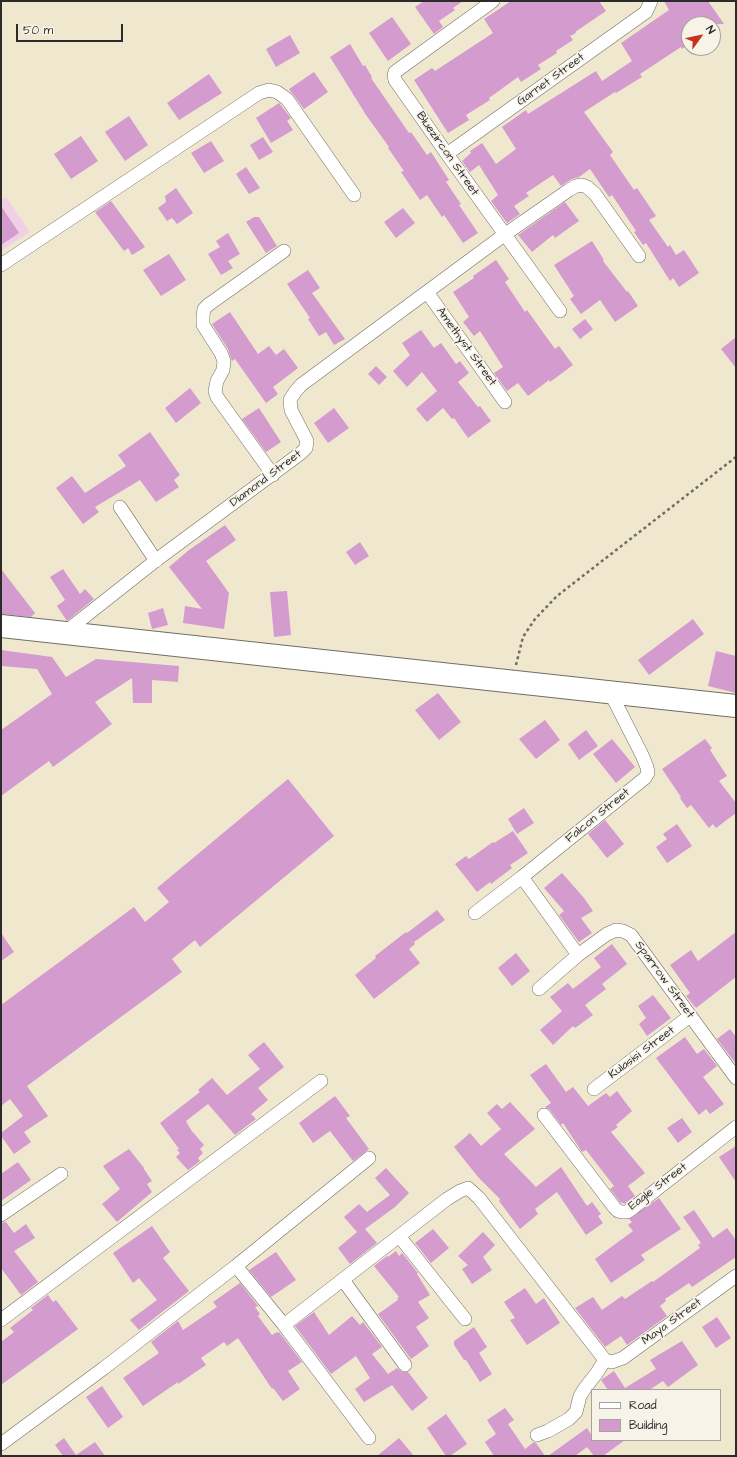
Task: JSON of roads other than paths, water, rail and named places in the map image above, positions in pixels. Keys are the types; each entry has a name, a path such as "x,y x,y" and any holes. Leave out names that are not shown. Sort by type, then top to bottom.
{"highway":[{"path":"1,626 736,706"}],"street":[{"name":"Bluezircon Street","path":"493,1 395,72 395,80 504,235 560,310"},
{"name":"Garnet Street","path":"447,154 646,12 651,1"},
{"path":"1,265 259,93 270,90 278,92 287,99 354,195"},
{"name":"Diamond Street","path":"64,632 156,561 302,453 306,448 307,441 291,410 290,400 301,386 504,235 569,190 582,184 595,194 638,256"},
{"path":"272,475 217,397 215,391 217,381 223,370 224,361 221,353 203,325 203,316 204,310 208,305 284,251"},
{"name":"Amethyst Street","path":"427,292 505,402"},
{"path":"120,508 156,561"},
{"name":"Falcon Street","path":"475,913 645,778 648,773 648,767 610,692"},
{"path":"522,877 578,955"},
{"name":"Sparrow Street","path":"539,988 578,955 607,934 616,930 623,931 631,935 736,1078"},
{"name":"Kulasisi Street","path":"594,1090 690,1016"},
{"path":"1,1320 321,1081"},
{"name":"Eagle Street","path":"544,1115 614,1206 622,1212 627,1212 633,1208 736,1127"},
{"path":"1,1444 104,1368 236,1266 369,1158"},
{"path":"1,1215 61,1174"},
{"path":"284,1325 447,1199 468,1188 479,1198 605,1360 580,1396 576,1412 569,1419 548,1431 537,1435"},
{"path":"399,1236 464,1319"},
{"path":"236,1266 284,1325 369,1438"},
{"name":"Maya Street","path":"605,1360 612,1362 623,1358 736,1276"},
{"path":"343,1280 405,1365"}]}
